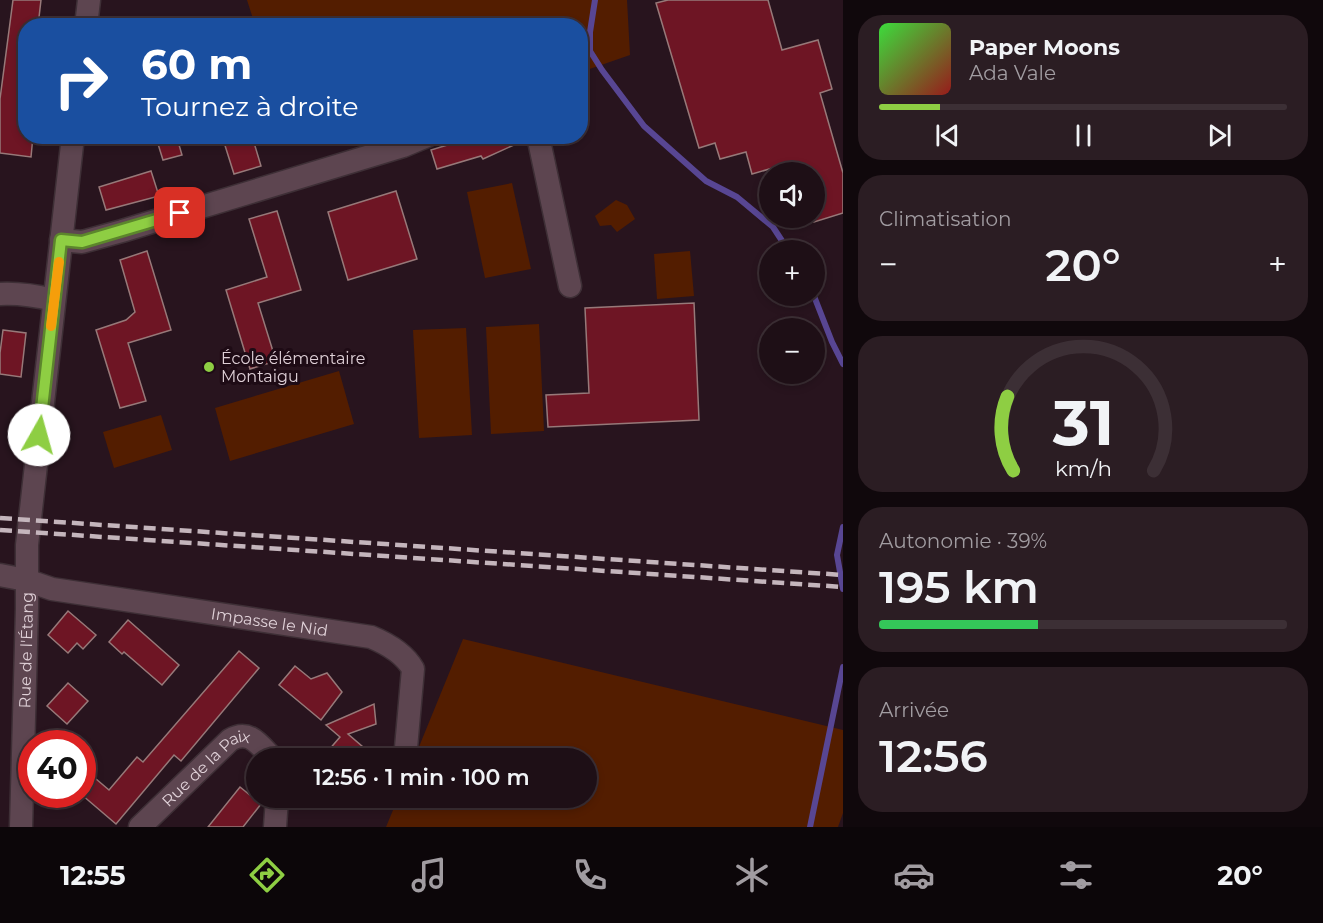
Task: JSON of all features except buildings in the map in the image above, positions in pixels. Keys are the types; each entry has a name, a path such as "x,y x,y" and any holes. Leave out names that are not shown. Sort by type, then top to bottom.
{"street":[{"path":"87,18 89,0"},
{"name":"Rue de l'Étang","path":"21,827 27,545 72,144"},
{"path":"61,240 82,242 122,231 408,144"},
{"path":"540,144 570,286"},
{"path":"0,294 38,296 54,300"},
{"path":"0,575 26,580"},
{"name":"Impasse le Nid","path":"26,580 52,589 371,637 402,655 413,669 406,748"},
{"name":"Rue de la Paix","path":"140,827 236,736 247,735 263,748"},
{"path":"275,827 276,808"}],"shaded area":[{"path":"247,0 627,0 630,55 588,70 588,18 253,18"},
{"path":"512,183 531,269 485,278 467,192"},
{"path":"616,200 627,205 635,219 617,232 611,225 600,226 595,216"},
{"path":"690,251 694,296 657,299 654,254"},
{"path":"539,324 544,431 491,434 486,327"},
{"path":"466,328 472,435 419,438 413,330"},
{"path":"339,371 354,424 230,461 215,408"},
{"path":"161,415 172,450 114,468 103,432"},
{"path":"463,639 843,730 843,813 838,827 386,827 394,808 597,808 597,748 418,748"}],"waterway":[{"path":"595,0 590,32 590,51 644,126 706,181 737,197 773,227 781,240"},
{"path":"818,306 843,364"},
{"path":"843,527 837,555 843,589"},
{"path":"810,827 843,667"}],"railway":[{"path":"0,518 843,575"},
{"path":"0,530 843,587"}],"slow traffic":[{"path":"51,326 59,262"}],"place":[{"name":"École élémentaire Montaigu","path":"209,367"}],"route":[{"path":"39,435 61,240 82,242 180,213"}]}
